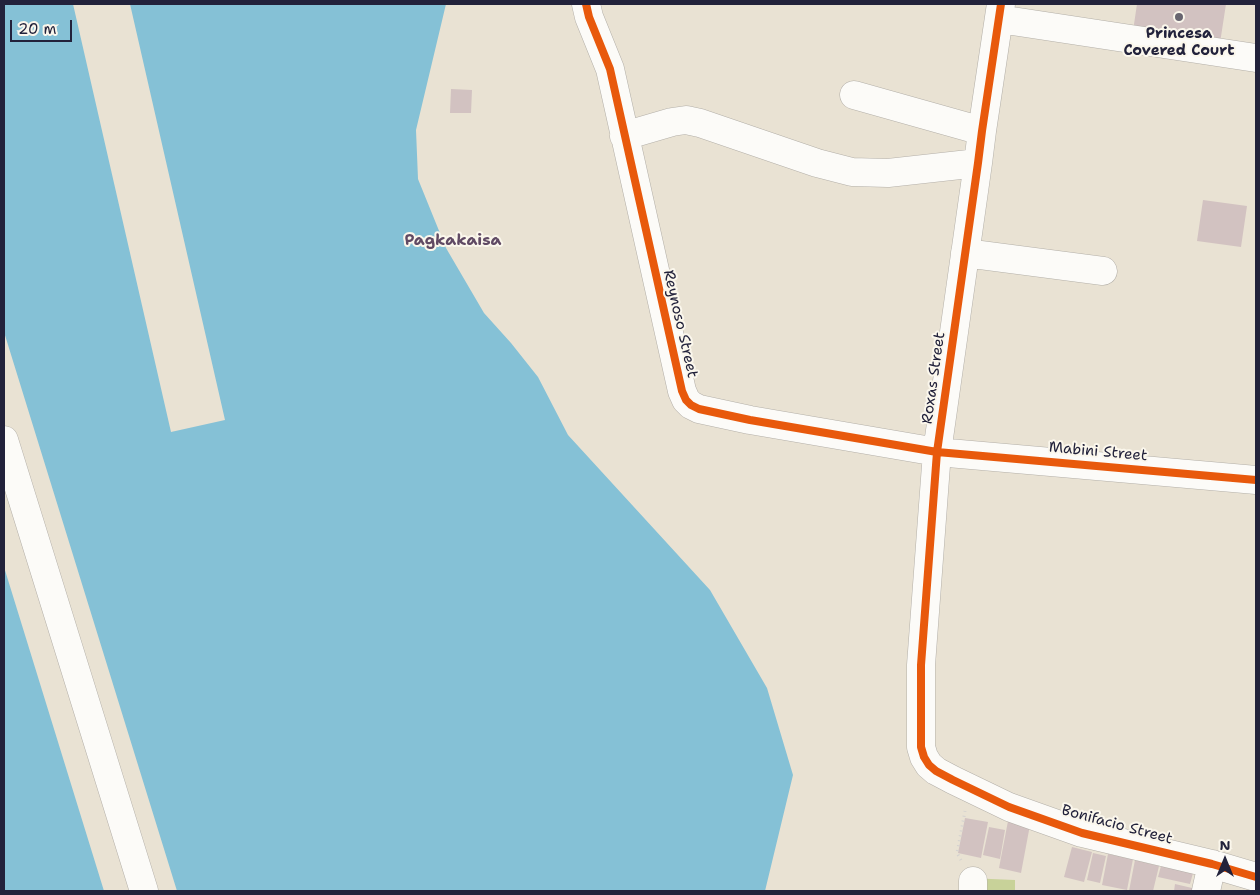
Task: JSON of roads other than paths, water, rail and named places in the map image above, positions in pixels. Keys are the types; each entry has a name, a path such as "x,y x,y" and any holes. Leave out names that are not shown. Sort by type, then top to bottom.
{"street":[{"name":"Reynoso Street","path":"586,4 589,17 610,69 682,392 686,400 699,409 750,420 937,452"},
{"path":"1000,11 1256,58"},
{"name":"Roxas Street","path":"924,757 920,737 921,665 937,452 1000,11"},
{"path":"854,95 982,131"},
{"path":"624,136 672,122 686,120 700,123 817,163 852,172 888,173 978,163"},
{"path":"965,253 1103,271"},
{"path":"4,440 144,891"},
{"name":"Mabini Street","path":"937,452 1256,480"},
{"name":"Bonifacio Street","path":"924,757 929,766 936,771 970,788 1009,807 1082,834 1212,864 1256,877"},
{"path":"1206,891 1212,864"}],"water":[{"path":"4,4 446,4 416,130 418,179 446,248 484,313 538,377 568,435 710,590 767,688 793,775 765,891 4,891"}],"place":[{"name":"Princesa Covered Court","path":"1179,17"}],"district":[{"name":"Pagkakaisa","path":"453,241"}]}
